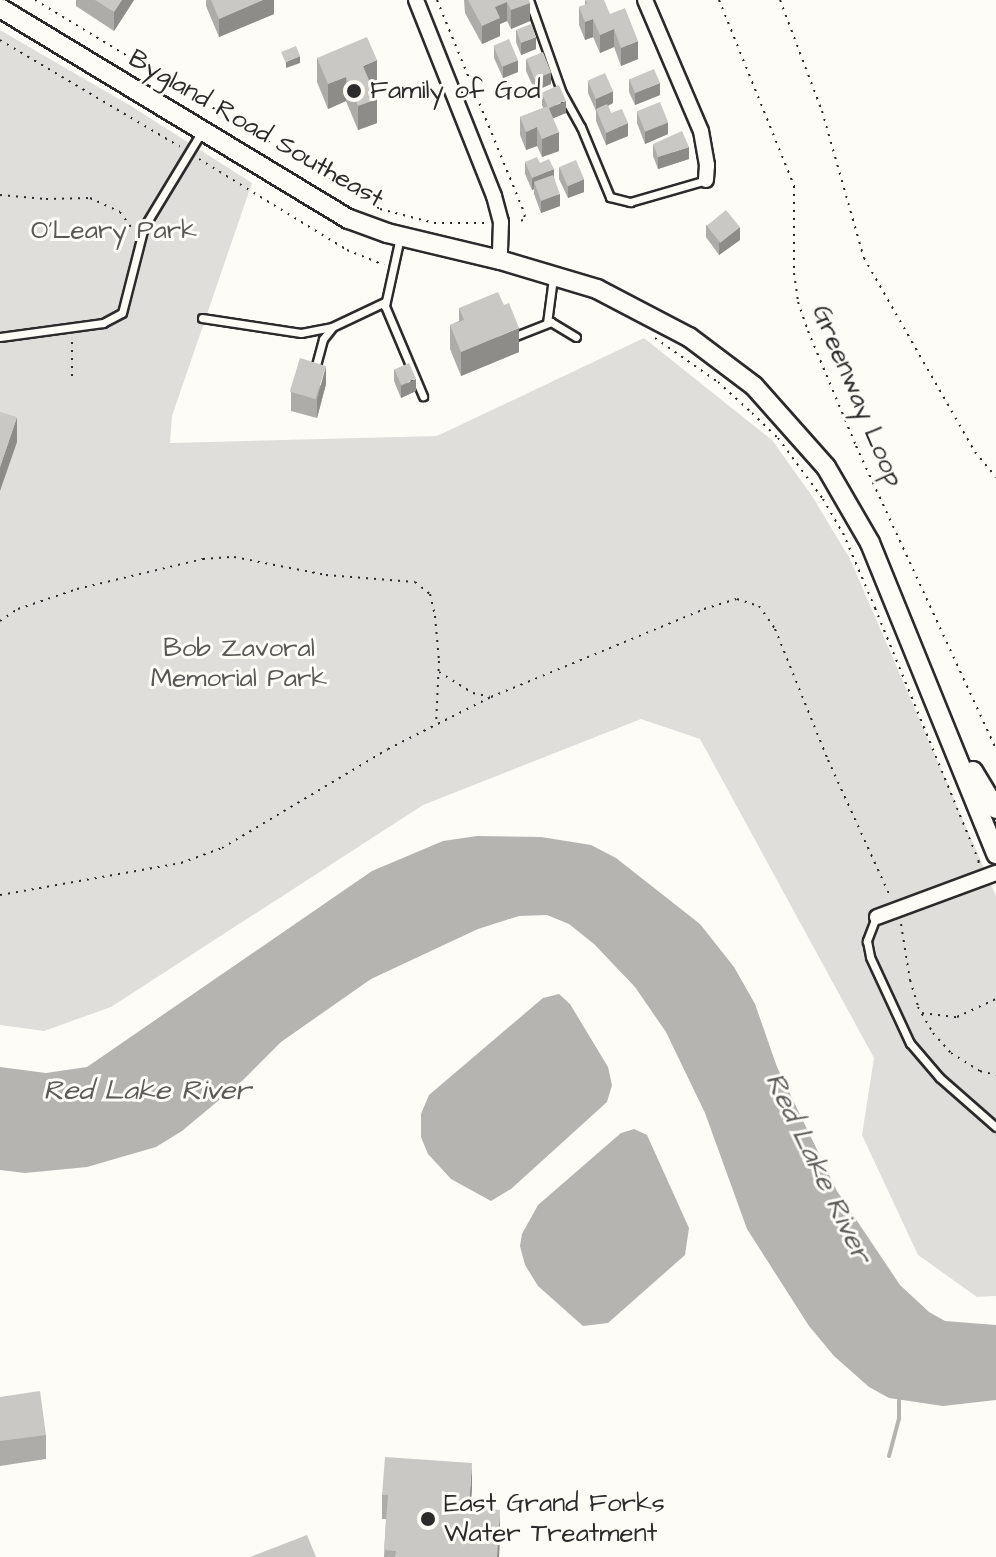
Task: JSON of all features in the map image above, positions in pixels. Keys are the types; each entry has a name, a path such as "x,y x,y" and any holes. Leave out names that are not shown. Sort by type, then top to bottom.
{"street":[{"path":"416,0 494,196 501,222 500,260"},
{"path":"645,0 701,131 707,165 706,180"},
{"name":"Bygland Road Southeast","path":"0,8 349,219 400,237 553,275 625,301 689,337 754,386 796,429 850,503 870,543 941,716"},
{"path":"941,716 996,809"},
{"path":"941,716 996,854"},
{"path":"877,917 996,873"}],"lane":[{"path":"529,0 562,93 581,127 610,197 630,202 706,180"},
{"path":"0,337 103,323 122,313 138,242 154,208 202,131"},
{"path":"400,237 385,302 423,396"},
{"path":"547,323 552,307 553,275"},
{"path":"202,318 301,333 332,327 385,302"},
{"path":"513,337 547,323 557,324 576,337"},
{"path":"313,376 323,339 332,327"},
{"path":"877,917 867,941 870,957 910,1043 940,1078 996,1127"}],"path":[{"path":"35,0 380,209 434,223 523,220 525,215 437,0"},
{"name":"Greenway Loop","path":"719,0 791,175 797,205 794,273 798,302 808,331 856,446 996,749"},
{"path":"780,0 822,111 864,258 975,452 996,477"},
{"path":"0,195 46,199 90,198 102,202 120,212 138,242"},
{"path":"71,328 74,348 72,376"},
{"path":"648,331 718,382 752,413 778,438 823,499 843,533 875,608 979,861 976,865"},
{"path":"0,621 18,609 77,589 203,559 234,557 326,575 415,582 430,594 435,616 439,672 436,725"},
{"path":"0,895 181,863 222,848 388,749 491,697 704,609 737,599 759,606 775,629 828,760 895,909 921,1013 951,1053 980,1071 996,1075"},
{"path":"439,672 473,693 491,697"},
{"path":"921,1013 957,1017 996,999"}],"green space":[{"name":"Bob Zavoral Memorial Park","path":"0,30 131,106 252,183 172,416 170,443 437,436 644,338 772,440 812,496 850,559 996,896 996,1296 977,1297 918,1255 862,1135 874,1058 700,739 641,719 423,805 111,1007 44,1031 0,1025"}],"water":[{"name":"Red Lake River","path":"477,836 541,837 591,845 616,858 700,924 734,967 755,1004 777,1067 837,1191 900,1285 929,1312 945,1321 996,1325 996,1400 943,1406 889,1398 869,1387 834,1356 809,1326 747,1229 705,1113 666,1032 635,987 594,944 569,924 547,915 519,916 478,929 371,979 281,1042 243,1080 182,1131 156,1147 87,1167 25,1173 0,1170 0,1067 46,1073 87,1067 372,871 443,841"},
{"path":"559,994 570,1004 608,1067 612,1085 607,1102 511,1189 491,1201 451,1179 428,1154 421,1137 421,1114 429,1095 543,998"},
{"path":"634,1129 647,1135 689,1228 685,1255 608,1323 583,1326 538,1286 525,1265 520,1246 522,1234 538,1205 621,1133"}],"building":[{"path":"95,0 122,0 114,12"},
{"path":"211,0 263,0 219,19"},
{"path":"468,0 529,0 530,3 511,10 507,2 495,7 500,18 482,26"},
{"path":"586,0 604,0 610,14 625,8 638,41 621,48 614,29 600,35 593,19 585,22 579,7 587,4"},
{"path":"531,24 536,37 521,43 516,30"},
{"path":"367,37 377,60 363,66 377,99 358,106 346,77 328,84 317,58"},
{"path":"509,39 518,60 502,67 493,46"},
{"path":"296,46 300,56 285,62 281,52"},
{"path":"543,52 551,72 535,79 526,59"},
{"path":"654,69 660,83 635,93 629,80"},
{"path":"605,73 613,91 596,99 588,81"},
{"path":"559,85 566,101 549,108 542,93"},
{"path":"660,102 668,122 645,132 637,111"},
{"path":"607,104 611,113 622,109 628,123 606,133 596,109"},
{"path":"548,106 559,132 542,139 537,127 526,132 520,117"},
{"path":"682,131 689,147 658,157 653,144"},
{"path":"537,157 540,163 549,159 554,169 532,178 525,162"},
{"path":"576,160 584,179 568,186 559,167"},
{"path":"553,175 560,194 541,201 534,182"},
{"path":"726,210 740,227 720,243 707,226"},
{"path":"498,292 504,305 509,303 519,328 461,352 450,325 464,320 459,308"},
{"path":"300,358 326,366 316,399 290,391"},
{"path":"409,363 416,379 401,385 394,370"},
{"path":"0,412 17,417 0,467"},
{"path":"40,1391 46,1435 0,1441 0,1397"},
{"name":"East Grand Forks Water Treatment","path":"385,1457 472,1463 469,1507 500,1510 497,1557 395,1557 396,1551 384,1550 388,1495 382,1495"},
{"path":"307,1535 316,1557 250,1557"}],"waterway":[{"path":"889,1456 899,1418 899,1396"}],"place":[{"name":"Family of God","path":"354,91"},
{"name":"East Grand Forks Water Treatment","path":"428,1519"}],"park label":[{"name":"O'Leary Park","path":"114,231"}]}
